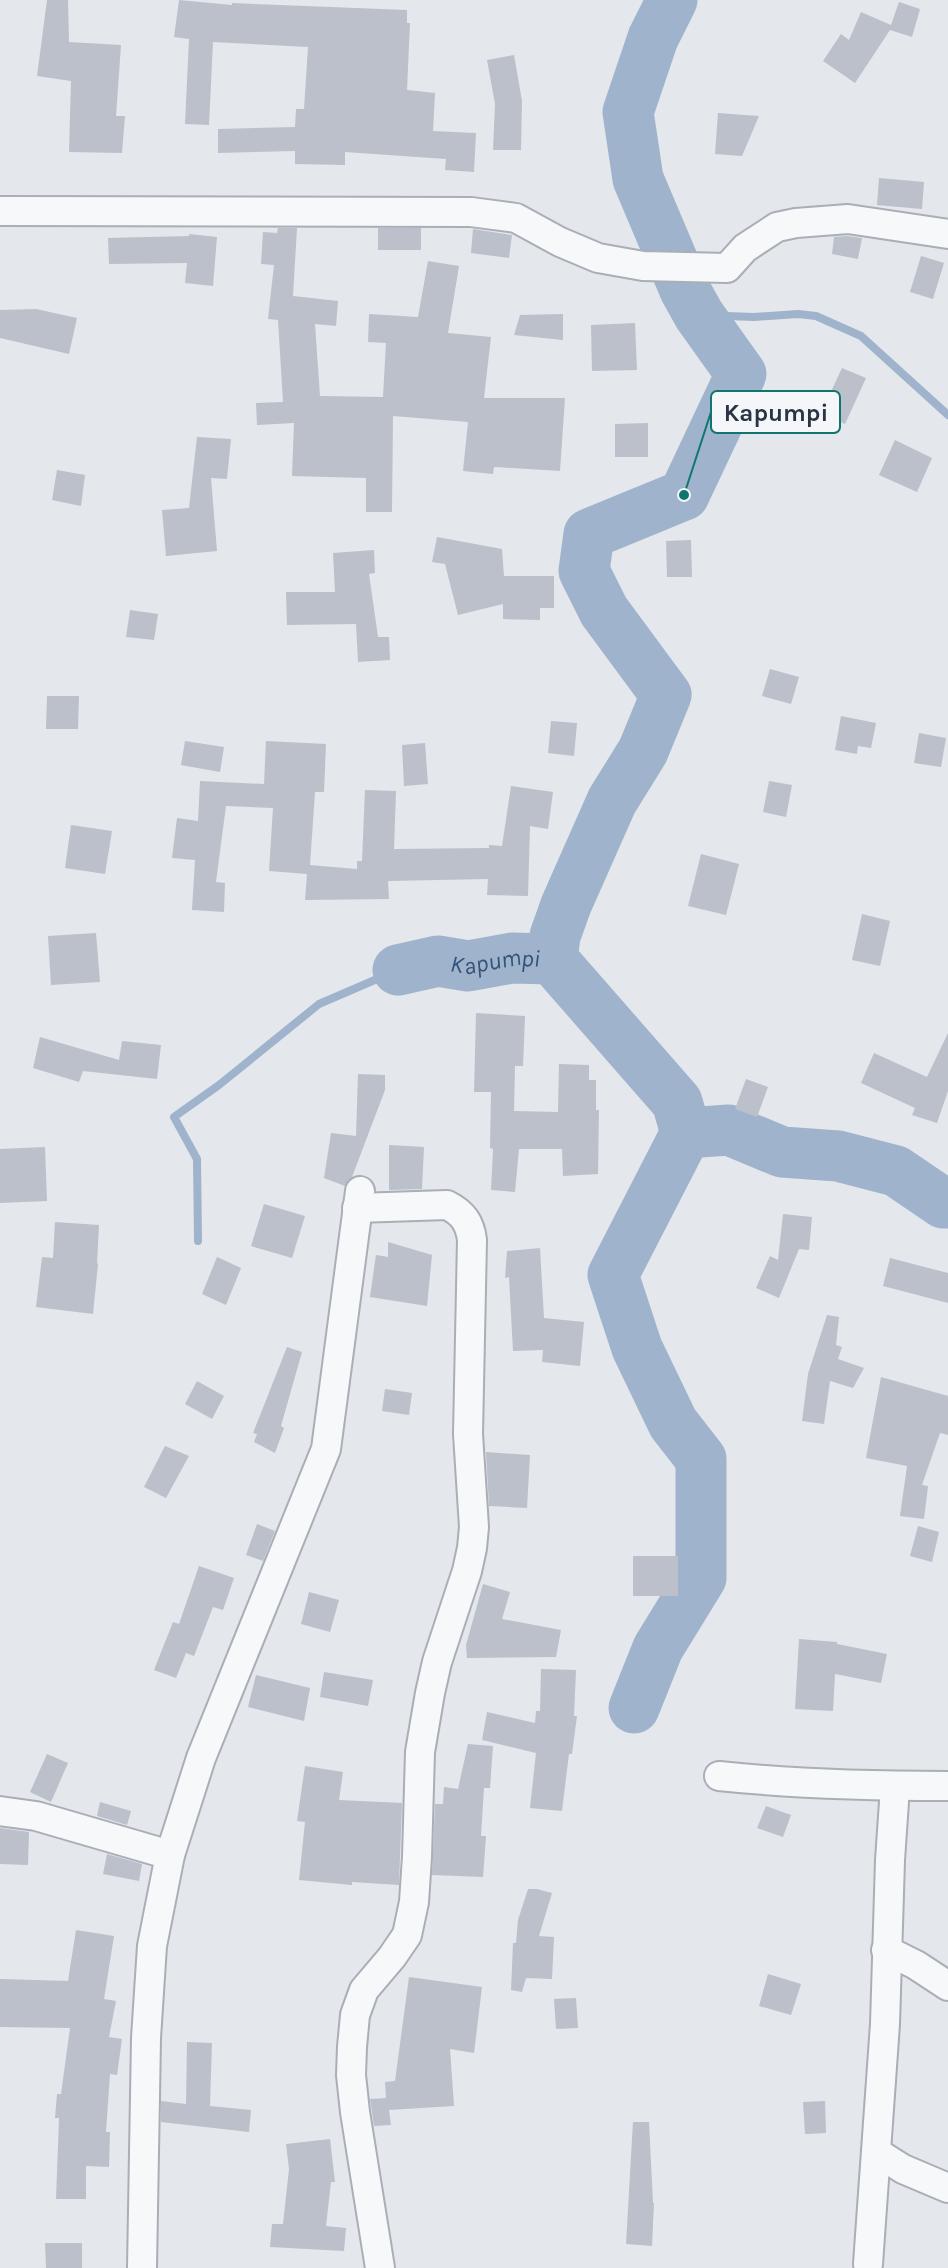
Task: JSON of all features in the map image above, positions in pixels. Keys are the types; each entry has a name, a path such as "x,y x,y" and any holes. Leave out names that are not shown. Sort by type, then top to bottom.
{"street":[{"path":"0,211 471,212 516,218 560,242 598,258 643,266 727,268 745,248 777,227 796,223 848,219 948,234"},
{"path":"141,2268 146,2038 152,1946 170,1855 201,1758 326,1449 358,1199 447,1205 457,1210 465,1219 470,1228 472,1240 468,1434 474,1527 472,1548 467,1571 437,1662 420,1752 414,1902 406,1935 392,1957 364,1990 355,2015 352,2047 351,2075 355,2112 380,2268"},
{"path":"719,1776 784,1782 948,1786"},
{"path":"868,2264 885,2024 886,1950 895,1786"},
{"path":"0,1811 36,1816 67,1827 170,1855"},
{"path":"886,1950 916,1965 948,1986"},
{"path":"876,2152 903,2169 948,2188"}],"building":[{"path":"47,0 68,0 69,42 121,45 116,116 125,116 122,153 69,152 71,81 37,76"},
{"path":"179,0 232,5 232,3 407,10 407,23 410,23 407,90 435,93 433,131 476,133 474,172 445,170 446,159 345,152 345,165 295,164 295,151 218,153 218,129 295,127 296,109 304,109 308,47 213,42 209,125 185,124 189,39 174,37"},
{"path":"899,2 920,9 912,37 890,30 855,83 823,61 841,34 849,40 861,12 891,25"},
{"path":"514,55 522,101 521,150 493,150 495,104 487,60"},
{"path":"718,113 759,116 742,156 715,154"},
{"path":"879,178 924,182 922,209 877,205"},
{"path":"278,228 297,228 293,296 338,301 336,326 315,324 320,396 383,397 386,343 368,342 369,314 418,317 428,261 459,266 448,333 491,337 484,398 565,398 560,471 494,467 493,474 463,471 468,422 393,416 392,512 366,512 366,478 292,476 294,423 257,425 256,403 283,402 278,320 268,319 274,265 261,264 263,232 277,233"},
{"path":"378,228 421,228 421,250 378,250"},
{"path":"473,229 512,235 509,258 471,253"},
{"path":"189,234 217,237 213,286 185,283 187,263 109,264 108,238 189,236"},
{"path":"834,237 862,238 858,259 832,254"},
{"path":"921,256 944,263 933,299 910,292"},
{"path":"36,309 77,318 69,354 0,338 0,310"},
{"path":"563,314 563,340 514,335 520,315"},
{"path":"635,323 637,370 592,371 591,325"},
{"path":"842,368 866,378 845,424 821,413"},
{"path":"648,423 648,457 615,457 615,424"},
{"path":"197,437 231,439 227,479 211,478 217,551 166,556 162,510 189,508"},
{"path":"895,440 932,458 917,492 879,475"},
{"path":"57,470 85,475 81,506 52,500"},
{"path":"437,537 502,549 504,576 554,576 554,608 540,608 540,620 503,619 503,604 458,615 445,564 432,562"},
{"path":"691,540 692,577 667,577 666,541"},
{"path":"374,550 375,573 369,574 378,637 389,637 390,660 358,662 356,624 287,625 286,592 335,592 333,553"},
{"path":"130,610 158,614 154,640 126,637"},
{"path":"770,669 799,677 791,704 762,696"},
{"path":"47,696 79,696 78,729 46,729"},
{"path":"841,716 876,723 871,748 858,746 857,754 835,750"},
{"path":"551,721 577,723 574,756 548,753"},
{"path":"919,733 946,738 941,767 914,763"},
{"path":"185,741 224,747 220,772 181,765"},
{"path":"266,741 326,744 324,792 315,792 310,865 357,869 357,861 362,861 365,790 396,791 394,849 502,846 511,786 553,792 548,829 530,826 528,896 487,895 488,879 388,881 389,899 305,900 307,874 269,871 273,808 226,806 216,882 225,883 224,912 192,910 195,860 172,858 177,818 198,821 200,781 264,784"},
{"path":"425,743 428,784 404,786 402,745"},
{"path":"769,781 792,785 786,817 763,812"},
{"path":"71,825 112,831 105,874 65,868"},
{"path":"701,854 739,864 726,915 688,906"},
{"path":"862,914 890,921 880,966 852,960"},
{"path":"96,933 100,982 51,985 48,936"},
{"path":"476,1013 525,1016 523,1066 515,1066 514,1111 558,1112 559,1064 589,1065 589,1080 596,1080 596,1110 599,1110 598,1174 563,1176 562,1149 519,1149 515,1192 491,1190 493,1149 490,1148 491,1092 474,1092"},
{"path":"948,1033 948,1091 937,1123 912,1115 915,1108 861,1083 874,1053 927,1077"},
{"path":"40,1037 119,1060 122,1041 161,1045 157,1079 83,1071 79,1082 33,1068"},
{"path":"358,1074 385,1075 385,1090 352,1177 345,1186 324,1178 331,1133 356,1136"},
{"path":"746,1079 768,1087 757,1117 735,1109"},
{"path":"389,1145 424,1147 422,1189 389,1190"},
{"path":"45,1147 47,1201 0,1203 0,1149"},
{"path":"264,1204 305,1216 292,1258 251,1246"},
{"path":"783,1214 812,1217 809,1250 799,1249 779,1298 756,1288 770,1256 778,1260"},
{"path":"55,1222 99,1225 93,1314 36,1307 42,1257 53,1258"},
{"path":"388,1242 432,1255 427,1306 370,1297 376,1255 388,1257"},
{"path":"540,1248 544,1318 584,1322 580,1366 542,1362 543,1350 513,1351 509,1277 505,1278 507,1251"},
{"path":"217,1257 241,1268 226,1305 202,1294"},
{"path":"890,1258 948,1273 948,1303 883,1286"},
{"path":"827,1315 839,1317 836,1345 842,1347 838,1359 864,1368 853,1388 830,1381 824,1424 802,1421 808,1374"},
{"path":"287,1347 302,1352 281,1426 284,1428 275,1453 254,1442 257,1434 253,1433"},
{"path":"881,1377 948,1396 948,1435 940,1433 922,1485 928,1486 924,1519 900,1516 907,1466 866,1458"},
{"path":"197,1381 224,1396 212,1419 185,1404"},
{"path":"385,1389 412,1393 409,1415 382,1411"},
{"path":"165,1446 189,1456 166,1498 144,1487"},
{"path":"486,1452 530,1455 527,1508 489,1506"},
{"path":"257,1524 275,1531 263,1561 246,1555"},
{"path":"918,1526 939,1532 932,1562 910,1556"},
{"path":"633,1556 678,1556 678,1596 633,1596"},
{"path":"199,1566 234,1578 223,1610 213,1607 194,1656 186,1653 176,1678 154,1670 173,1622 179,1624"},
{"path":"483,1584 510,1592 502,1619 561,1630 556,1657 467,1658 466,1645"},
{"path":"309,1592 339,1600 330,1632 301,1624"},
{"path":"799,1639 837,1642 837,1644 887,1654 881,1683 835,1674 833,1711 795,1709"},
{"path":"541,1669 576,1670 574,1716 577,1716 572,1754 569,1754 562,1811 530,1808 536,1753 482,1740 487,1712 535,1723 536,1711 540,1711"},
{"path":"324,1672 373,1680 368,1706 320,1697"},
{"path":"256,1675 310,1688 304,1721 248,1707"},
{"path":"468,1744 493,1746 490,1788 484,1788 481,1836 486,1836 483,1877 432,1875 435,1804 443,1804 444,1787 458,1789"},
{"path":"47,1754 68,1763 51,1802 30,1792"},
{"path":"305,1766 343,1772 339,1800 402,1803 399,1885 352,1882 352,1885 299,1880 305,1822 297,1821"},
{"path":"100,1802 131,1811 127,1825 97,1816"},
{"path":"766,1806 791,1815 783,1837 757,1828"},
{"path":"0,1828 29,1832 28,1865 0,1864"},
{"path":"107,1854 142,1864 139,1881 103,1874"},
{"path":"528,1889 552,1893 539,1936 554,1937 552,1979 526,1978 522,1992 511,1990 513,1943 516,1943 518,1920"},
{"path":"76,1930 114,1936 104,1999 116,2001 109,2037 122,2039 117,2075 110,2074 106,2132 110,2132 109,2167 86,2166 86,2199 56,2199 59,2118 55,2118 57,2094 61,2094 70,2028 0,2027 0,1979 68,1981"},
{"path":"768,1974 801,1984 791,2015 759,2006"},
{"path":"409,1977 482,1987 474,2053 450,2049 454,2106 389,2110 391,2125 374,2126 370,2099 386,2098 385,2082 395,2081"},
{"path":"576,1998 578,2028 556,2029 554,1999"},
{"path":"187,2042 212,2043 210,2106 251,2110 249,2132 161,2122 161,2101 186,2104"},
{"path":"825,2101 826,2133 805,2134 803,2102"},
{"path":"633,2122 649,2122 654,2203 652,2246 626,2244"},
{"path":"330,2139 335,2182 331,2182 326,2226 346,2228 344,2251 270,2247 272,2224 283,2224 289,2169 286,2144"},
{"path":"45,2243 82,2243 82,2268 46,2268"}],"waterway":[{"name":"Kapumpi","path":"398,970 438,961 468,966 512,958 552,959 555,936 566,905 612,801 643,751 666,695 604,611 584,571 589,534 684,495 741,374 699,315 685,290 638,179 628,112 653,38 672,0"},
{"path":"699,315 754,317 798,314 816,316 861,336 948,415"},
{"path":"552,959 677,1102 686,1133 729,1130 782,1152 838,1156 896,1171 943,1203 948,1203"},
{"path":"198,1241 197,1159 174,1117 219,1085 319,1004 398,970"},
{"path":"634,1708 658,1648 701,1578 701,1459 673,1423 637,1348 613,1275 686,1133"}],"place":[{"name":"Kapumpi","path":"684,495"}]}
